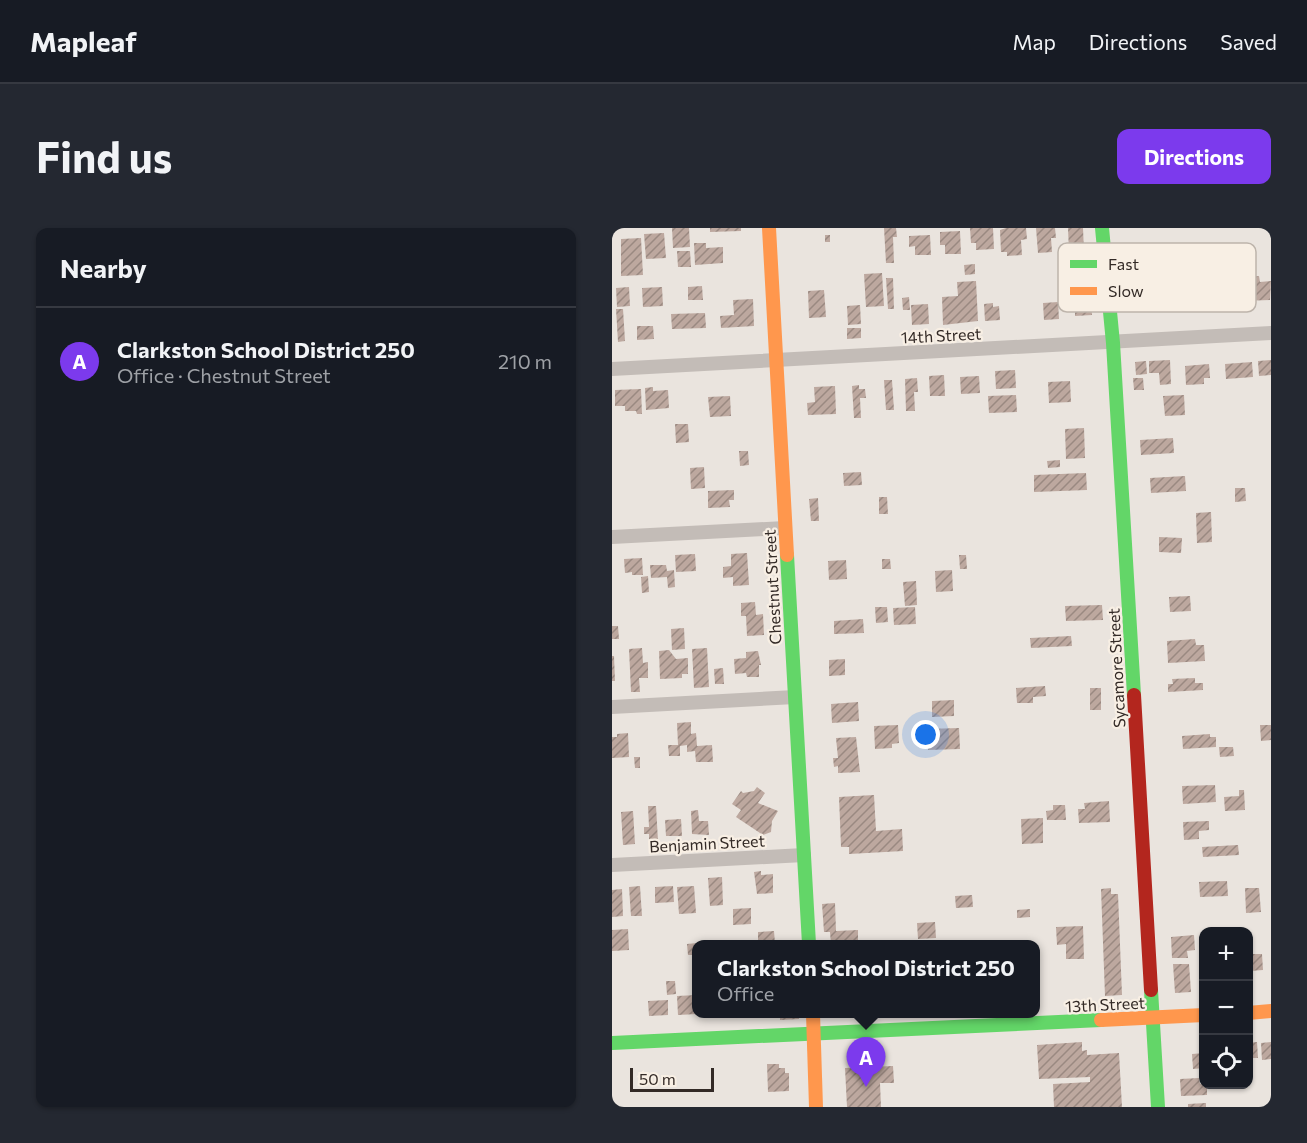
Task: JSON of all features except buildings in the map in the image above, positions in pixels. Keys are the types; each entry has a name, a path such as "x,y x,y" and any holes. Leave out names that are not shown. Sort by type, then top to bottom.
{"street":[{"name":"Chestnut Street","path":"769,228 809,940"},
{"name":"Sycamore Street","path":"1102,228 1103,243"},
{"name":"Sycamore Street","path":"1110,312 1158,1107"},
{"name":"14th Street","path":"612,369 1271,333"},
{"path":"612,537 785,528"},
{"path":"612,707 795,697"},
{"name":"Benjamin Street","path":"612,865 804,855"},
{"path":"1253,1013 1271,1011"},
{"name":"13th Street","path":"612,1043 1199,1015"},
{"path":"813,1018 816,1107"}],"traffic: fast":[{"path":"1102,228 1103,243"},
{"path":"1110,312 1134,695"},
{"path":"787,555 809,940"},
{"path":"1151,990 1158,1107"},
{"path":"612,1043 1101,1020"}],"traffic: slow":[{"path":"769,228 787,555"},
{"path":"1253,1013 1271,1011"},
{"path":"1101,1020 1199,1015"},
{"path":"813,1018 816,1107"}],"traffic: jam":[{"path":"1134,695 1151,990"}],"place":[{"name":"Clarkston School District 250","path":"866,1087"}]}
